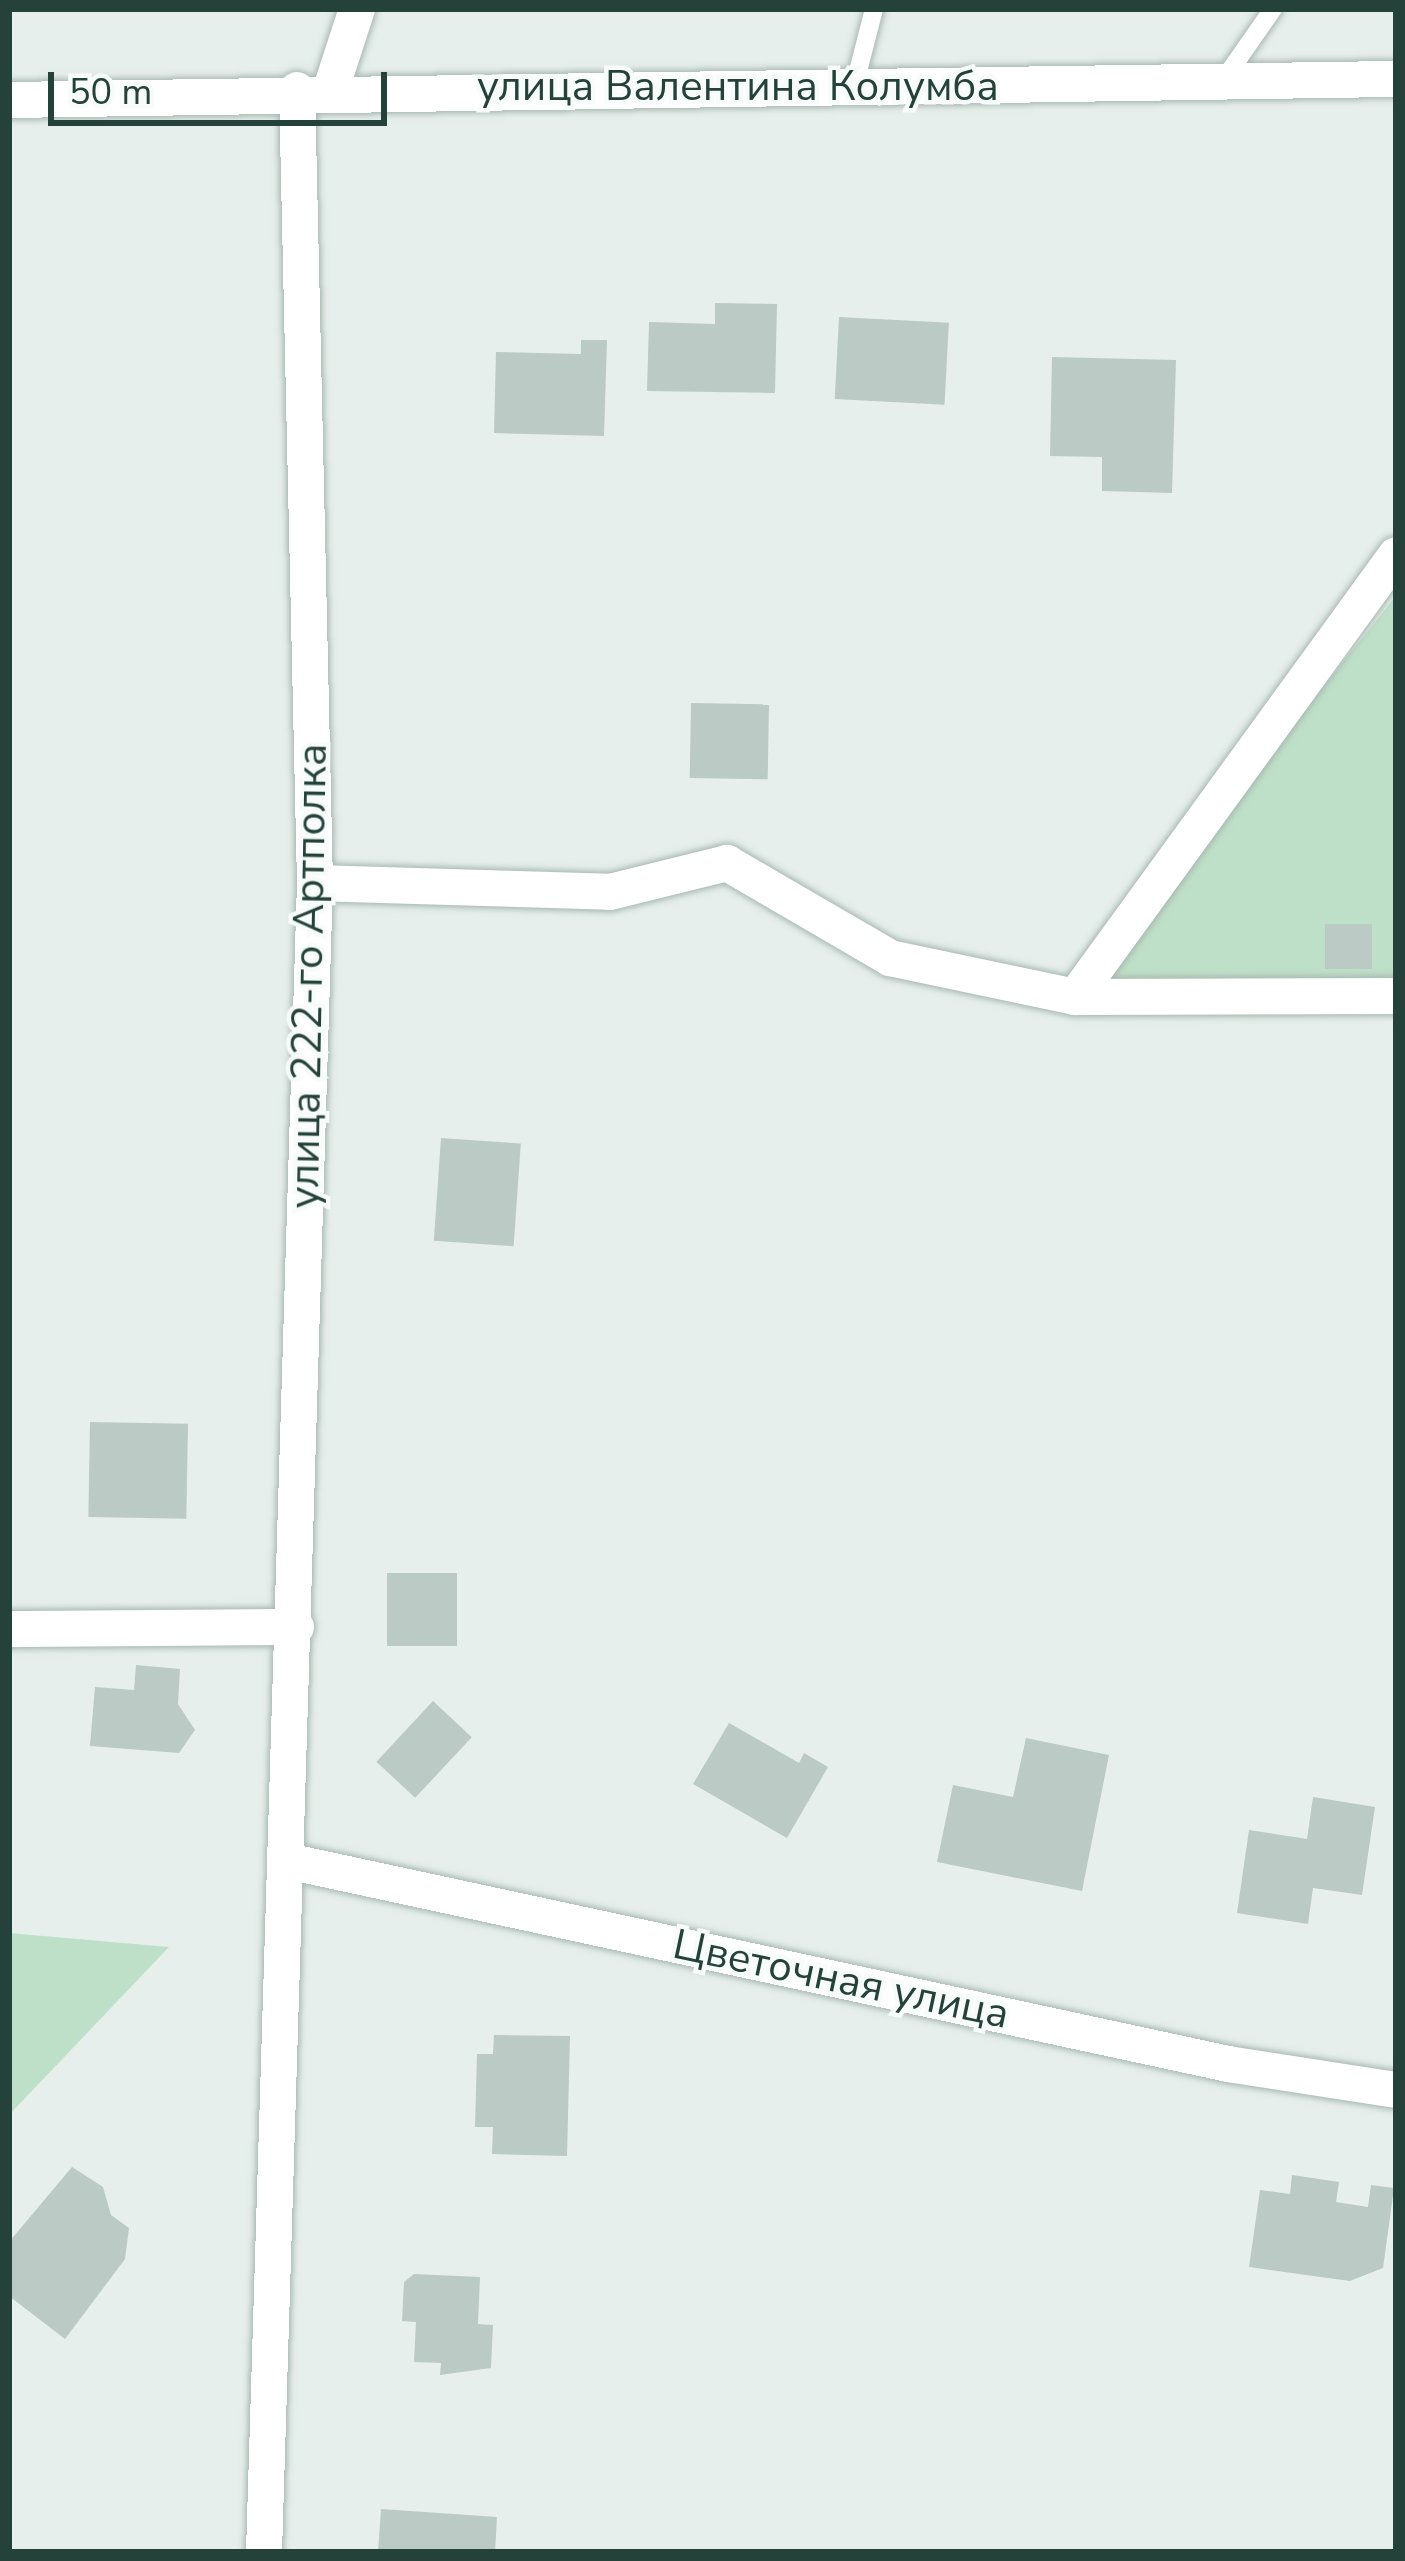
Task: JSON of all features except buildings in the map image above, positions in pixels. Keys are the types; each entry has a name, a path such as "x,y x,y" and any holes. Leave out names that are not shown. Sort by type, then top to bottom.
{"street":[{"name":"улица 222-го Артполка","path":"264,2552 296,1627 315,883 314,89 357,9"},
{"name":"улица Валентина Колумба","path":"9,100 314,89 1396,79"},
{"path":"1075,997 1396,555"},
{"path":"315,883 610,892 727,862 890,958 1075,997 1396,996"},
{"path":"9,1629 296,1627"},
{"name":"Цветочная улица","path":"287,1861 1228,2064 1396,2090"}],"lane":[{"path":"854,87 874,9"},
{"path":"1222,82 1273,9"}],"green space":[{"path":"1396,596 1396,996 1075,997"},
{"path":"9,1933 169,1947 9,2115"}]}
